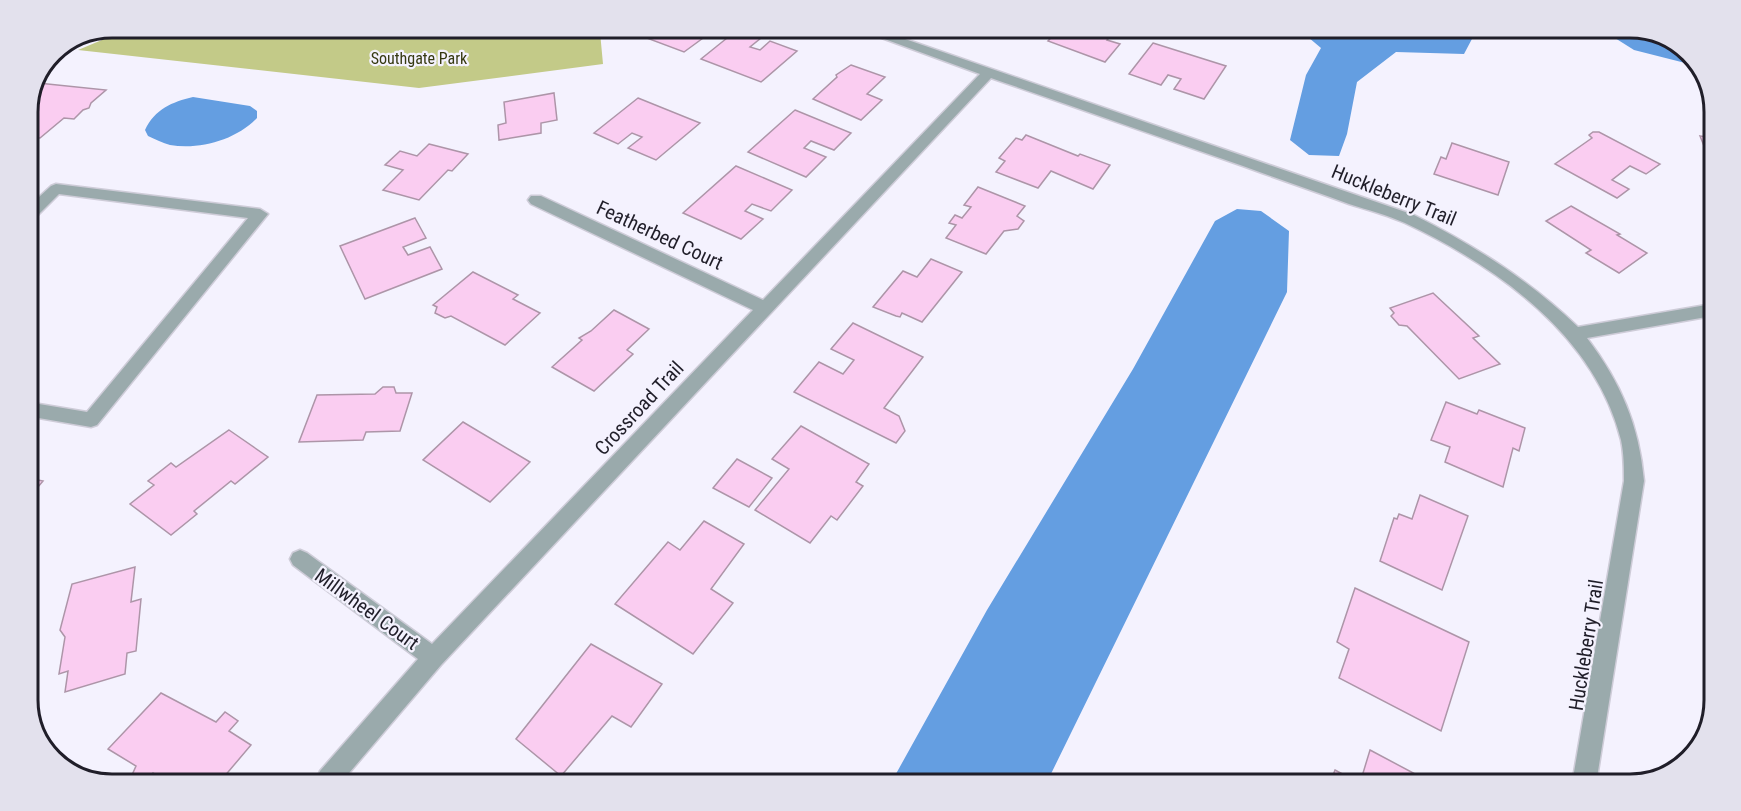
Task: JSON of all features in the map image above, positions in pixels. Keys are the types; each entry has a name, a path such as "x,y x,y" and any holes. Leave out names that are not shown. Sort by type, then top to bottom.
{"street":[{"name":"Huckleberry Trail","path":"889,38 1409,219 1494,265 1539,298 1575,334 1598,365 1618,403 1630,442 1634,481 1586,774"},
{"name":"Crossroad Trail","path":"332,774 434,658 988,73"},
{"path":"38,206 56,189 260,214 91,420 38,412"},
{"name":"Featherbed Court","path":"536,200 765,308"},
{"path":"1575,334 1703,312"},
{"name":"Millwheel Court","path":"300,559 434,658"}],"green space":[{"name":"Southgate Park","path":"107,38 601,38 603,64 419,88 78,50"}],"water":[{"path":"1309,38 1472,38 1464,54 1396,52 1357,82 1347,134 1339,156 1309,155 1290,140 1306,75 1321,48"},
{"path":"1615,38 1644,39 1658,43 1667,47 1685,63 1634,50"},
{"path":"193,97 250,106 257,111 257,118 228,138 193,146 170,145 148,136 145,130 159,112 171,104"},
{"path":"1237,209 1261,211 1289,231 1287,292 1051,774 896,774 987,610 1133,369 1215,221"}],"building":[{"path":"647,38 703,38 684,52"},
{"path":"727,38 761,38 750,47 760,50 770,41 797,51 761,82 701,59"},
{"path":"1051,38 1109,38 1107,40 1120,44 1105,62 1048,41"},
{"path":"1153,43 1226,66 1204,99 1174,89 1181,79 1168,75 1161,85 1129,74"},
{"path":"851,65 885,77 867,94 882,100 861,120 813,99 837,77 836,75"},
{"path":"43,84 106,90 91,103 89,108 83,110 74,119 64,118 38,138 38,106"},
{"path":"554,93 557,120 541,123 541,133 499,140 498,125 506,123 504,102"},
{"path":"638,98 700,123 656,160 628,148 642,137 632,133 618,144 594,133"},
{"path":"795,110 851,133 834,150 811,141 804,148 826,157 806,177 748,152"},
{"path":"1599,132 1660,164 1646,174 1630,166 1612,180 1629,189 1617,198 1555,164 1592,138 1589,135"},
{"path":"1026,135 1078,156 1080,154 1110,165 1093,189 1051,171 1038,188 996,172 1005,161 999,158 1016,138 1022,140"},
{"path":"1452,143 1509,162 1498,195 1434,174 1441,157 1446,159"},
{"path":"429,144 468,154 452,171 448,170 419,200 383,190 403,170 385,165 400,151 417,156"},
{"path":"736,166 792,190 771,211 752,204 745,211 763,219 741,239 683,213"},
{"path":"978,187 1025,206 1017,216 1024,221 1018,229 1004,231 986,254 946,238 956,225 949,223 955,215 962,218 971,207 964,205"},
{"path":"1571,206 1620,234 1617,235 1647,253 1619,273 1586,253 1591,250 1546,221"},
{"path":"415,218 426,238 403,247 408,255 430,247 442,269 365,299 340,246"},
{"path":"931,259 962,272 922,322 902,313 900,317 873,307 903,271 917,277"},
{"path":"473,272 518,295 513,299 540,313 505,345 451,316 445,318 435,313 437,307 433,305"},
{"path":"1433,293 1479,336 1473,338 1500,364 1459,379 1407,326 1399,325 1391,316 1394,313 1390,308"},
{"path":"614,310 649,329 627,350 633,354 594,391 552,367 582,340 579,338 591,331"},
{"path":"853,323 923,357 884,408 899,416 905,431 896,443 794,392 819,362 843,374 854,360 831,349"},
{"path":"383,387 394,387 396,393 412,393 400,431 366,432 363,440 299,442 317,395 375,394"},
{"path":"1446,402 1477,414 1479,410 1525,428 1519,451 1513,448 1503,487 1445,462 1450,447 1431,440"},
{"path":"463,422 530,462 490,502 423,460"},
{"path":"801,426 869,464 856,482 863,486 837,520 831,516 810,543 755,510 789,469 772,459"},
{"path":"229,430 268,457 235,484 231,481 194,511 197,514 171,535 130,504 154,485 148,481 171,463 176,467"},
{"path":"737,459 772,478 749,507 713,488"},
{"path":"1420,495 1468,516 1442,590 1380,561 1394,518 1397,519 1399,514 1412,519"},
{"path":"704,521 744,544 711,589 733,603 693,654 615,604 668,542 680,550"},
{"path":"135,567 131,602 141,599 136,651 127,653 125,674 65,692 68,671 59,674 65,637 60,630 72,584"},
{"path":"1355,588 1469,642 1441,731 1339,678 1349,649 1337,642"},
{"path":"591,644 662,684 631,727 612,716 563,774 559,774 516,739"},
{"path":"161,693 216,722 225,712 238,721 229,731 251,745 226,774 132,774 136,766 108,749"},
{"path":"1370,750 1415,774 1363,774"}]}
